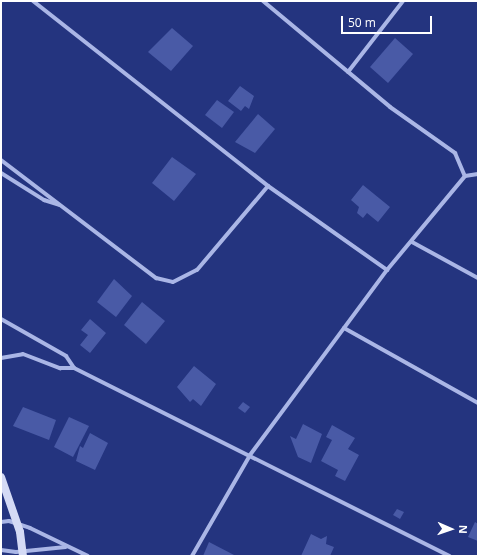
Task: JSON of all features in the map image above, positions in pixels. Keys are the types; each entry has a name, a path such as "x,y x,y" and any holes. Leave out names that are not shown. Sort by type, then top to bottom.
{"street":[{"path":"33,1 268,186 387,270"},
{"path":"263,1 348,72 455,153 465,176"},
{"path":"348,72 403,1"},
{"path":"1,160 44,189 58,205 156,278 173,282 197,270 268,186"},
{"path":"1,173 44,200 58,205"},
{"path":"192,556 250,455 387,270 412,242 465,176 478,174"},
{"path":"412,242 478,278"},
{"path":"1,319 66,356 74,368"},
{"path":"344,328 478,403"},
{"path":"1,358 23,354 60,368 74,368 450,556"},
{"path":"1,477 16,523 23,554"},
{"path":"1,522 16,523 88,556"},
{"path":"1,550 23,554 68,547"}],"building":[{"path":"172,28 193,46 171,71 148,52"},
{"path":"395,38 413,54 388,83 370,67"},
{"path":"240,86 254,96 249,109 245,106 241,111 228,101"},
{"path":"217,100 234,112 222,128 205,115"},
{"path":"258,114 275,129 255,153 235,142"},
{"path":"172,157 196,174 174,201 152,183"},
{"path":"363,185 390,207 378,222 367,213 363,218 357,213 359,207 351,200"},
{"path":"114,279 132,296 116,317 97,302"},
{"path":"142,302 165,321 146,344 124,325"},
{"path":"90,319 106,333 90,353 80,345 88,335 81,330"},
{"path":"194,366 216,384 201,406 193,399 190,402 177,387"},
{"path":"243,402 250,407 245,413 238,408"},
{"path":"23,407 56,420 49,440 13,426"},
{"path":"69,417 89,426 73,457 54,447"},
{"path":"303,424 322,434 311,463 298,457 290,436 296,439"},
{"path":"332,425 355,438 348,449 359,455 345,481 335,476 338,470 321,461 332,440 326,437"},
{"path":"90,433 108,443 95,470 76,461 80,446 83,448"},
{"path":"397,509 404,512 400,519 393,515"},
{"path":"475,522 478,524 478,541 468,537"},
{"path":"311,534 321,539 327,536 326,544 334,547 330,556 301,556"},
{"path":"209,542 236,556 203,556"}]}
